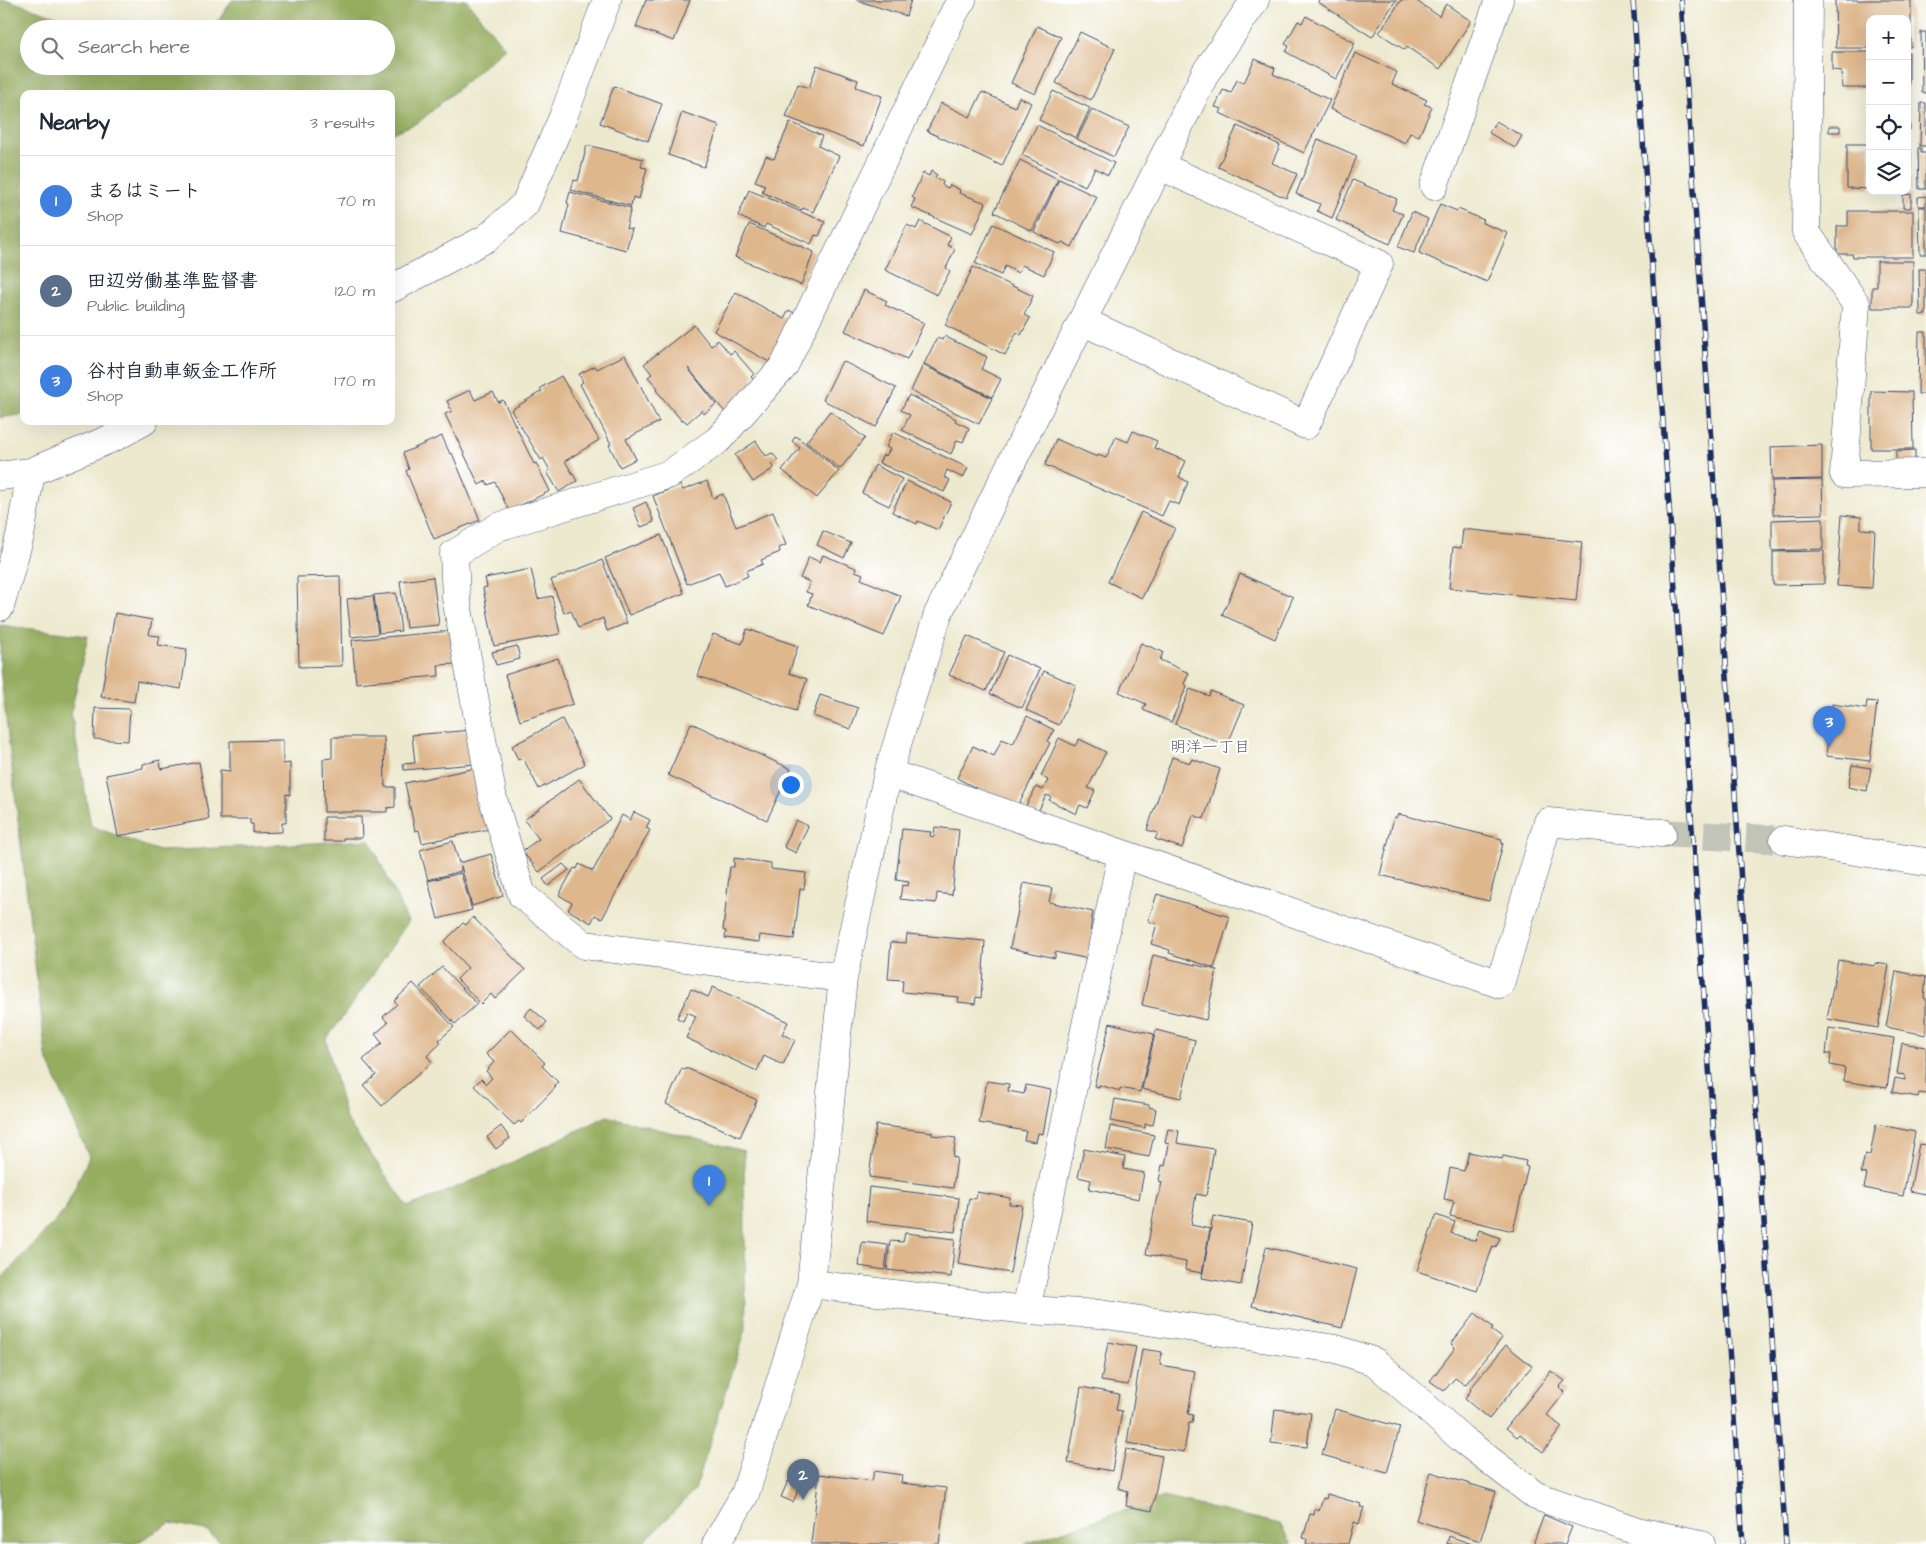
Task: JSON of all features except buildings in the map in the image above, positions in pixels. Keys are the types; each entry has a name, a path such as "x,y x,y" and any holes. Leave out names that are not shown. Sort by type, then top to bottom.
{"street":[{"path":"395,287 487,238 525,204 563,117 608,0"},
{"path":"843,978 584,944 522,896 493,799 456,598 454,554 498,527 670,474 718,440 784,366 962,0"},
{"path":"716,1544 744,1494 811,1284 843,978 888,772 938,614 1206,72 1255,0"},
{"path":"1434,186 1499,0"},
{"path":"1808,0 1806,232 1856,304 1844,474 1926,472"},
{"path":"1082,321 1306,425 1379,264 1160,166"},
{"path":"0,476 31,472 117,436 137,425"},
{"path":"0,607 20,536 31,472"},
{"path":"888,772 1500,984 1548,822 1662,833"},
{"path":"1784,840 1926,862"},
{"path":"1026,1310 1122,854"},
{"path":"811,1284 1026,1310 1100,1314 1336,1349 1375,1362 1462,1439 1536,1496 1637,1531 1700,1544"}],"green space":[{"path":"0,0 7,0 68,20 20,20 20,75 395,75 395,20 219,20 232,0 466,0 505,48 419,122 395,132 395,90 20,90 20,415 0,418"},
{"path":"0,625 88,636 71,712 91,826 159,851 370,840 408,922 326,1040 346,1119 408,1207 486,1175 607,1116 744,1151 746,1329 695,1490 642,1544 223,1544 205,1530 170,1523 135,1544 0,1544 0,1280 65,1210 89,1157 46,1056 0,668"},
{"path":"1163,1497 1280,1524 1292,1544 1025,1544"}],"tunnel":[{"path":"1662,833 1784,840"}],"railway":[{"path":"1633,0 1743,1544"},
{"path":"1681,0 1786,1544"}],"place":[{"name":"谷村自動車鈑金工作所","path":"1829,747"},
{"name":"まるはミート","path":"709,1206"},
{"name":"田辺労働基準監督書","path":"803,1500"}],"district":[{"name":"明洋一丁目","path":"1210,747"}]}
